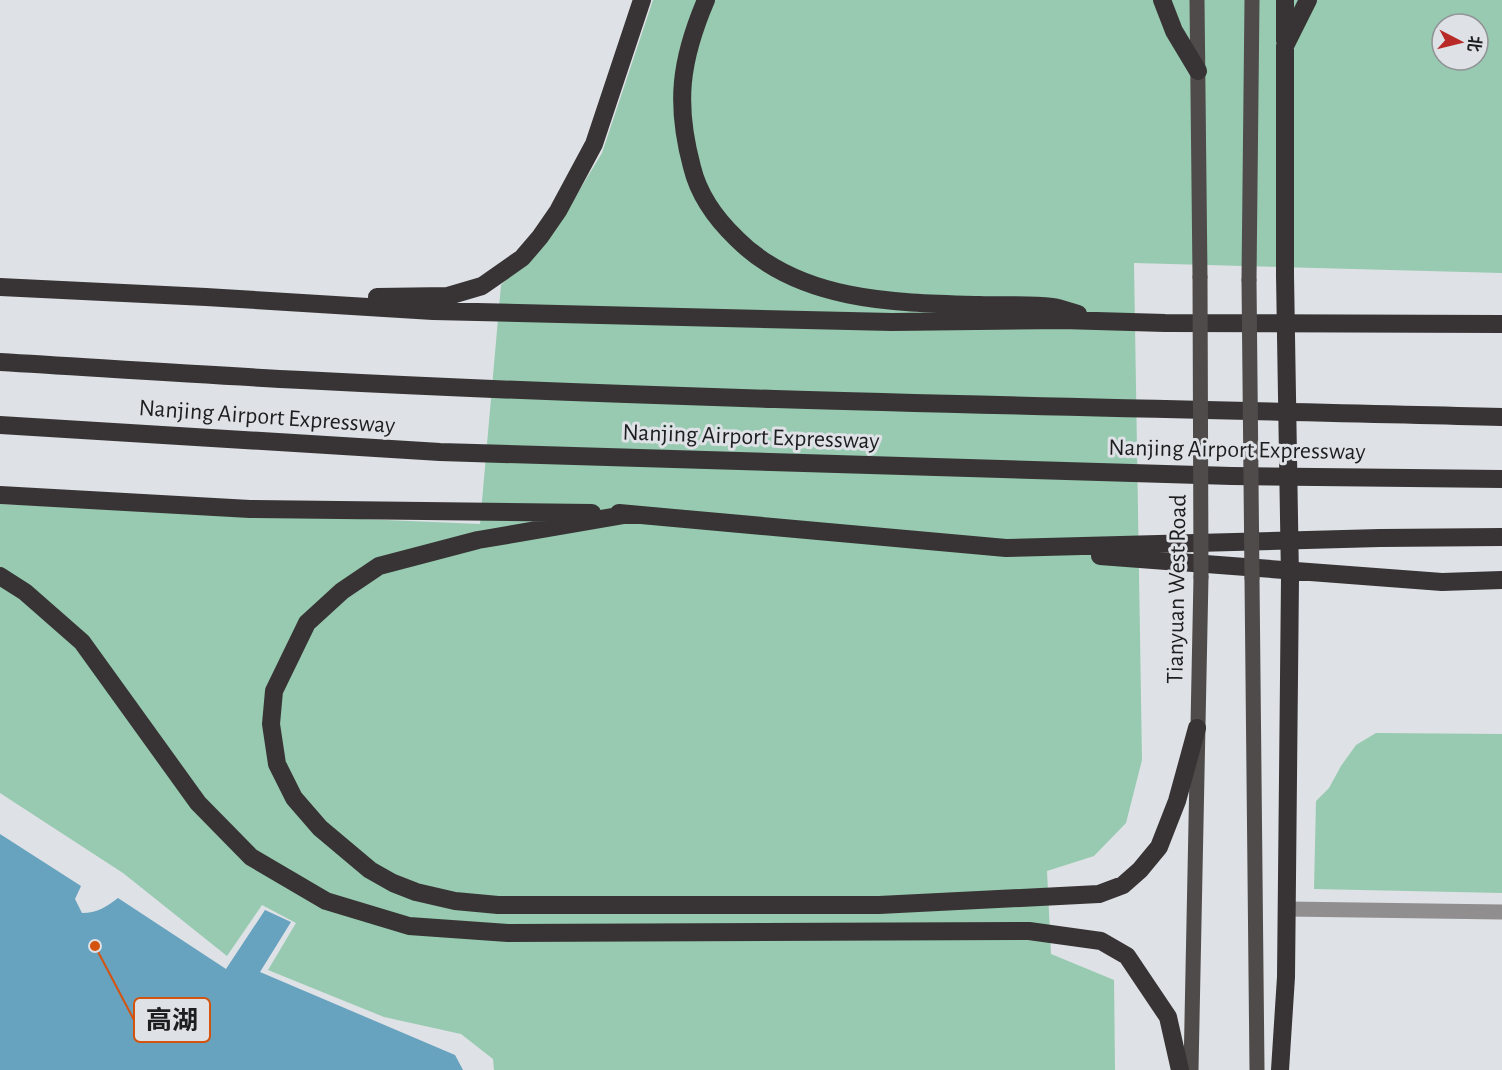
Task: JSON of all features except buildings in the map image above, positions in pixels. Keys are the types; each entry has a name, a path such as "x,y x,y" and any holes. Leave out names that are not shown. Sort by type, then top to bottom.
{"highway":[{"path":"206,297 448,296 482,286 522,258 558,211 594,144 642,0"},
{"path":"706,0 696,24 684,68 681,112 684,134 693,173 711,210 726,229 760,260 799,280 842,294 945,304 1052,307 1103,321"},
{"path":"1162,0 1174,31 1198,71"},
{"path":"1280,1070 1286,977 1290,578 1285,275 1285,0"},
{"path":"1285,46 1308,0"},
{"path":"0,287 433,311 892,322 1062,320 1502,324"},
{"name":"Nanjing Airport Expressway","path":"0,362 300,380 574,392 1502,417"},
{"name":"Nanjing Airport Expressway","path":"0,425 440,452 1232,476 1502,479"},
{"path":"0,495 250,509 630,514 1006,548 1442,582 1502,580"},
{"path":"630,514 478,540 379,566 342,591 307,623 274,691 271,724 277,764 294,798 320,828 370,870 393,883 416,892 498,905 879,905 1099,894 1123,885 1140,870 1159,847 1177,801 1197,728"},
{"path":"1006,548 1502,537"},
{"path":"0,576 25,592 82,642 198,803 251,857 326,901 409,926 508,933 1029,931 1101,941 1126,956 1168,1017 1180,1070"}],"main road":[{"name":"Tianyuan West Road","path":"1191,1070 1201,577 1197,0"},
{"path":"1252,0 1250,280 1257,1070"}],"lane":[{"path":"1287,909 1502,912"}],"green space":[{"path":"653,0 1502,0 1502,273 1134,263 1142,760 1126,823 1094,856 1047,871 1051,954 1114,980 1115,1070 494,1070 493,1059 461,1034 384,1017 268,970 296,923 262,905 227,956 123,873 0,793 0,504 480,524 501,285 554,232 602,153"},
{"path":"1376,733 1502,734 1502,893 1314,889 1316,801 1329,788 1356,745"}],"water":[{"path":"0,834 81,886 75,899 82,913 101,909 118,898 226,969 265,910 291,922 260,972 455,1055 463,1070 0,1070"}],"place":[{"name":"高湖","path":"95,946"}]}
